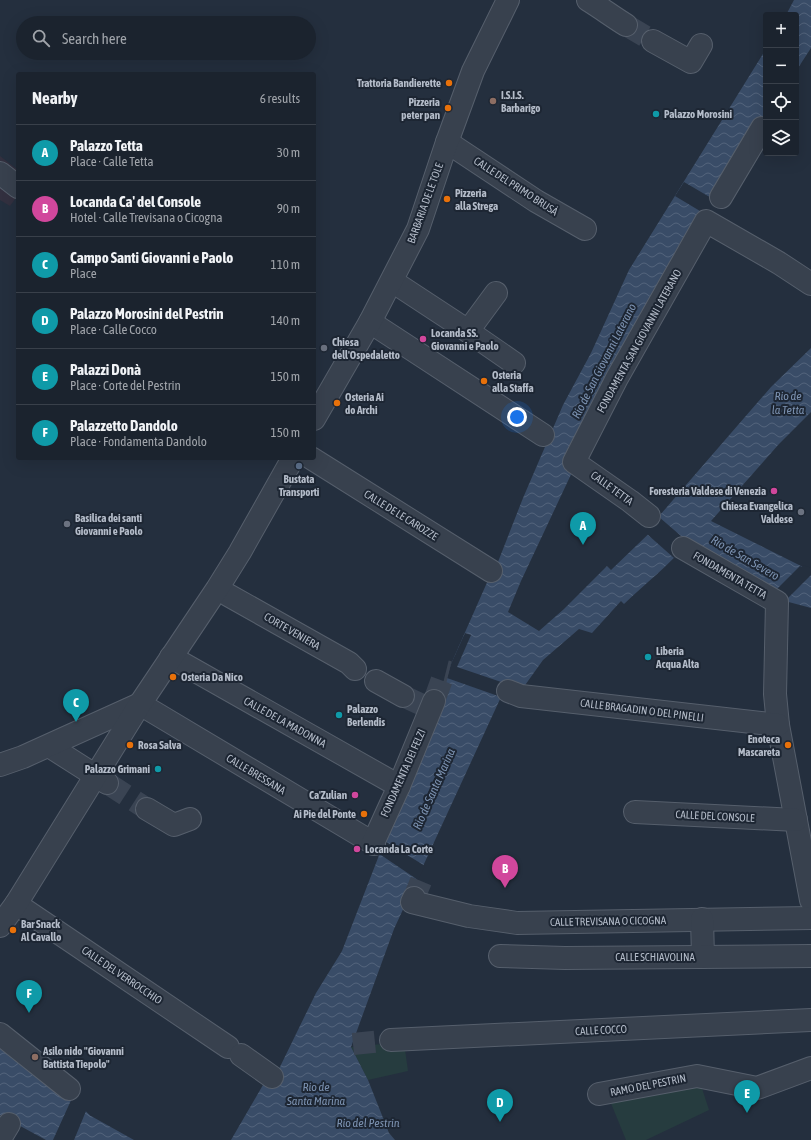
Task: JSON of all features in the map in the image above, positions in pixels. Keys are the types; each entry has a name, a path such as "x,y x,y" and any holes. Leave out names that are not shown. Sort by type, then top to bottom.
{"street":[{"name":"BARBARIA DE LE TOLE","path":"316,416 370,322 418,229 447,142 473,71 508,0"},
{"path":"588,0 626,25"},
{"path":"653,41 691,62 701,45"},
{"name":"FONDAMENTA SAN GIOVANNI LATERANO","path":"574,462 617,378 762,128"},
{"name":"CALLE DEL PRIMO BRUSÀ","path":"447,142 536,200 585,229"},
{"path":"0,173 16,185"},
{"path":"714,209 779,263 811,284"},
{"path":"392,281 468,330 514,363"},
{"path":"468,330 496,293"},
{"path":"370,322 543,435"},
{"path":"0,926 101,780 140,704 171,657 224,592 240,552 292,460"},
{"name":"CALLE DE LE CAROZZE","path":"314,460 491,571"},
{"name":"CALLE TETTA","path":"574,462 649,516"},
{"name":"FONDAMENTA TETTA","path":"683,548 777,602 775,694 778,725"},
{"name":"CORTE VENIERA","path":"224,592 349,663 355,669"},
{"name":"CALLE DE LA MADONNA","path":"171,657 399,786"},
{"path":"376,681 403,696"},
{"name":"CALLE BRAGADIN O DEL PINELLI","path":"508,691 521,696 778,725"},
{"name":"FONDAMENTA DEI FELZI","path":"374,843 434,701"},
{"path":"0,765 23,757 140,704"},
{"name":"CALLE BRESSANA","path":"140,704 374,843"},
{"path":"778,725 796,820 806,841 811,900"},
{"path":"48,746 101,780"},
{"path":"147,809 174,825 190,819"},
{"name":"CALLE DEL CONSOLE","path":"635,812 796,820"},
{"name":"CALLE TREVISANA O CICOGNA","path":"414,898 412,902 469,916 517,923 811,918"},
{"name":"CALLE DEL VERROCCHIO","path":"16,904 272,1077"},
{"path":"702,919 703,957"},
{"name":"CALLE SCHIAVOLINA","path":"500,956 565,958 811,956"},
{"name":"CALLE COCCO","path":"392,1040 811,1020"},
{"path":"0,1034 69,1089"},
{"name":"RAMO DEL PESTRIN","path":"599,1094 698,1076 757,1088 811,1068"}],"shaded area":[{"path":"0,156 16,168 16,198 10,206 0,200"}],"green space":[{"path":"404,1042 408,1071 368,1080 351,1047"},
{"path":"699,1079 709,1110 646,1140 626,1140 608,1096"}],"water":[{"path":"794,0 811,0 811,48 799,66 799,12 788,12"},
{"path":"763,54 763,121 717,194 575,466 508,612 539,631 564,609 607,566 611,570 662,521 659,517 660,515 771,387 811,348 811,412 779,444 711,521 811,571 811,608 785,601 688,543 624,604 621,601 592,633 579,629 543,660 523,688 501,697 394,929 351,1047 368,1080 389,1133 395,1140 231,1140 267,1078 277,1073 316,993 342,951 438,703 451,664 489,578 496,567 523,498 563,405 591,353 629,270"},
{"path":"0,1041 71,1097 91,1116 134,1140 46,1140 0,1115"}],"pier":[{"path":"684,182 713,199 718,195 704,220 705,214 675,196"},
{"path":"659,513 659,517 688,542 674,558 647,534 660,520 657,518"},
{"path":"803,565 811,568 811,575 785,601 771,595 800,566 802,567"},
{"path":"465,633 471,635 457,667 510,685 501,697 447,678 451,664"},
{"path":"383,840 425,866 418,880 378,853"},
{"path":"73,1096 92,1114 91,1116 86,1111 74,1140 53,1140"}],"tunnel":[{"path":"626,25 653,41"},
{"path":"434,701 445,671 449,672"},
{"path":"403,696 431,709"},
{"path":"107,783 147,809"},
{"path":"414,898 421,881"},
{"path":"353,1044 391,1040"}],"place":[{"name":"Trattoria Bandierette","path":"449,83"},
{"name":"I.S.I.S. Barbarigo","path":"493,101"},
{"name":"Pizzeria peter pan","path":"448,108"},
{"name":"Palazzo Morosini","path":"656,114"},
{"name":"Pizzeria alla Strega","path":"447,199"},
{"name":"Locanda SS. Giovanni e Paolo","path":"423,339"},
{"name":"Chiesa dell'Ospedaletto","path":"324,348"},
{"name":"Osteria alla Staffa","path":"484,381"},
{"name":"Osteria Ai do Archi","path":"337,403"},
{"name":"Bustata Transporti","path":"299,466"},
{"name":"Foresteria Valdese di Venezia","path":"774,491"},
{"name":"Chiesa Evangelica Valdese","path":"801,512"},
{"name":"Basilica dei santi Giovanni e Paolo","path":"67,524"},
{"name":"Palazzo Tetta","path":"583,545"},
{"name":"Liberia Acqua Alta","path":"648,657"},
{"name":"Osteria Da Nico","path":"173,677"},
{"name":"Palazzo Berlendis","path":"339,715"},
{"name":"Campo Santi Giovanni e Paolo","path":"76,722"},
{"name":"Rosa Salva","path":"130,745"},
{"name":"Enoteca Mascareta","path":"788,745"},
{"name":"Palazzo Grimani","path":"158,769"},
{"name":"Ca'Zulian","path":"355,795"},
{"name":"Ai Pie del Ponte","path":"364,814"},
{"name":"Locanda La Corte","path":"357,849"},
{"name":"Locanda Ca' del Console","path":"505,888"},
{"name":"Bar Snack Al Cavallo","path":"13,930"},
{"name":"Palazzetto Dandolo","path":"29,1013"},
{"name":"Asilo nido \"Giovanni Battista Tiepolo\"","path":"35,1057"},
{"name":"Palazzi Donà","path":"747,1113"},
{"name":"Palazzo Morosini del Pestrin","path":"500,1122"}],"water label":[{"name":"Rio de San Giovanni Laterano","path":"604,361"},
{"name":"Rio de la Tetta","path":"788,403"},
{"name":"Rio de San Severo","path":"745,558"},
{"name":"Rio de Santa Marina","path":"434,789"},
{"name":"Rio de Santa Marina","path":"316,1094"},
{"name":"Rio del Pestrin","path":"368,1123"}]}
